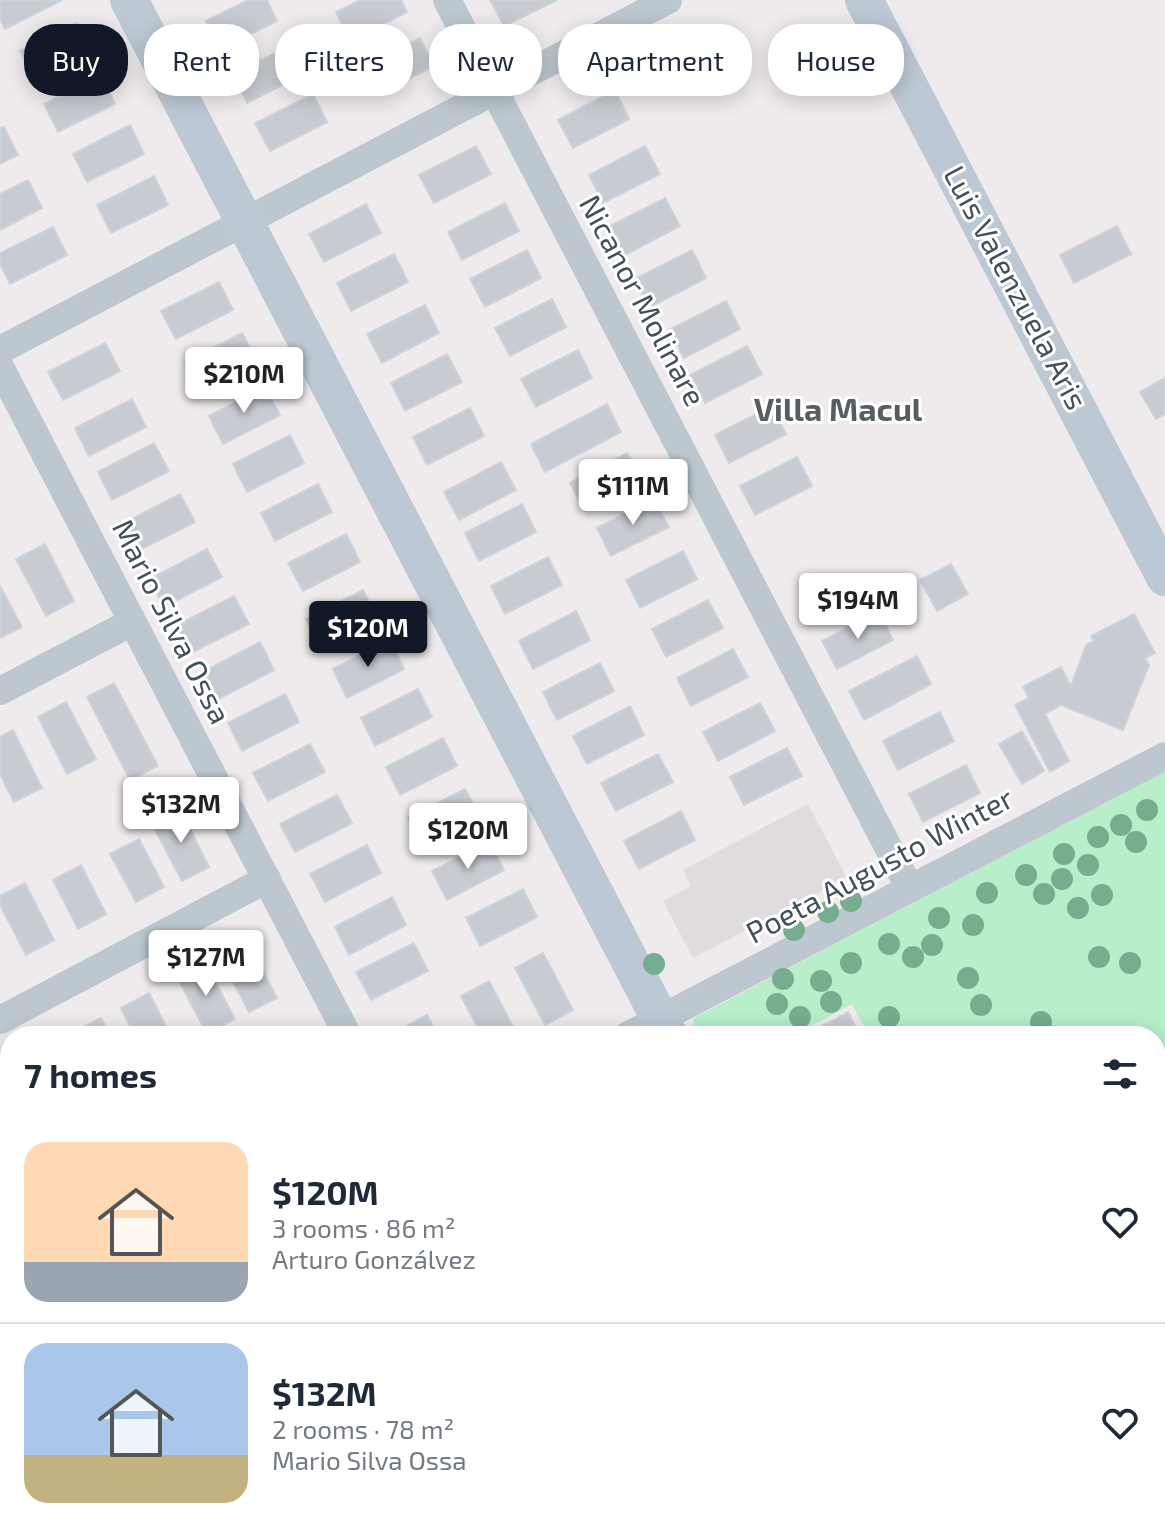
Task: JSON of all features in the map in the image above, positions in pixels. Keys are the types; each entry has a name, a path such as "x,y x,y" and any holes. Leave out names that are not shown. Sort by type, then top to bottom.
{"street":[{"path":"129,0 244,220 650,1026"},
{"name":"Nicanor Molinare","path":"447,0 460,24"},
{"path":"542,65 668,0"},
{"name":"Luis Valenzuela Aris","path":"864,0 1165,577"},
{"path":"0,350 482,96"},
{"name":"Nicanor Molinare","path":"497,96 910,889"},
{"name":"Mario Silva Ossa","path":"0,367 343,1026"},
{"path":"0,691 132,622"},
{"name":"Poeta Augusto Winter","path":"659,1026 910,889 1165,756"},
{"path":"0,1020 267,879"}],"shaded area":[{"path":"808,804 847,878 693,958 663,901 691,886 683,870"}],"green space":[{"path":"1165,771 1165,1026 864,1026 852,1004 811,1026 693,1026 694,1018"}],"building":[{"path":"0,0 62,0 5,29 0,19"},
{"path":"248,0 267,0 277,21 259,30 259,24 208,24 206,21"},
{"path":"360,0 401,0 407,12 383,24 342,24 336,12"},
{"path":"490,0 557,0 508,24 503,24"},
{"path":"420,38 429,56 429,69 413,77 413,42"},
{"path":"275,53 275,89 247,103 244,96 259,96 259,61"},
{"path":"60,96 111,96 115,104 58,132 44,104"},
{"path":"309,96 314,96 327,122 270,151 255,123"},
{"path":"604,96 618,96 629,119 573,148 558,120"},
{"path":"130,125 144,154 87,182 73,154"},
{"path":"4,127 18,155 0,164 0,128"},
{"path":"476,146 491,174 434,203 419,175"},
{"path":"645,146 660,174 603,203 589,175"},
{"path":"154,176 168,205 111,233 97,205"},
{"path":"28,180 42,208 0,230 0,194"},
{"path":"665,198 680,226 623,256 608,227"},
{"path":"505,203 519,231 462,260 448,232"},
{"path":"366,204 381,233 324,262 309,234"},
{"path":"1117,226 1131,254 1074,283 1060,255"},
{"path":"53,227 67,255 10,284 0,264 0,253"},
{"path":"527,250 541,278 485,307 470,279"},
{"path":"692,250 706,278 649,308 635,279"},
{"path":"394,254 408,282 351,311 337,283"},
{"path":"219,282 233,310 176,339 161,311"},
{"path":"552,299 566,327 510,356 495,328"},
{"path":"726,301 740,329 684,358 669,330"},
{"path":"425,305 439,333 382,363 367,334"},
{"path":"242,333 257,361 200,390 185,362"},
{"path":"105,343 120,371 63,400 48,372"},
{"path":"747,346 762,374 705,403 690,375"},
{"path":"578,350 592,378 536,407 521,379"},
{"path":"447,354 462,382 405,411 391,383"},
{"path":"1165,378 1165,414 1156,419 1140,392"},
{"path":"265,387 280,415 223,444 209,416"},
{"path":"132,399 146,427 89,456 75,428"},
{"path":"607,404 621,432 545,472 531,444"},
{"path":"772,406 786,434 729,463 715,435"},
{"path":"470,408 484,436 427,465 413,437"},
{"path":"290,435 304,463 247,492 233,464"},
{"path":"154,443 169,471 112,500 98,472"},
{"path":"627,453 642,481 585,511 570,483"},
{"path":"797,457 812,486 755,515 740,486"},
{"path":"501,462 516,490 459,520 444,492"},
{"path":"318,484 332,512 275,541 261,513"},
{"path":"180,494 195,522 138,551 124,523"},
{"path":"654,499 669,527 611,556 597,528"},
{"path":"522,504 536,532 479,561 465,533"},
{"path":"346,534 360,562 303,591 288,563"},
{"path":"45,544 74,601 46,616 16,559"},
{"path":"207,549 222,577 164,607 150,579"},
{"path":"683,551 697,579 640,608 626,580"},
{"path":"548,557 562,585 505,614 491,586"},
{"path":"951,564 968,594 937,611 920,580"},
{"path":"0,586 22,627 0,638"},
{"path":"363,590 377,618 320,647 306,619"},
{"path":"234,596 249,624 191,653 177,625"},
{"path":"708,600 723,628 666,657 652,629"},
{"path":"576,611 590,640 533,669 519,641"},
{"path":"879,612 893,640 837,669 822,641"},
{"path":"1134,614 1155,653 1145,658 1149,665 1123,730 1061,705 1045,714 1069,761 1050,772 1015,705 1029,698 1023,687 1061,667 1071,686 1086,645 1094,641 1091,636"},
{"path":"390,640 404,669 347,698 333,669"},
{"path":"260,642 274,670 217,700 203,672"},
{"path":"733,649 748,677 691,706 677,678"},
{"path":"917,656 931,684 864,720 849,691"},
{"path":"600,663 614,691 557,720 543,692"},
{"path":"114,683 158,766 130,780 87,697"},
{"path":"418,689 432,717 375,746 361,718"},
{"path":"285,694 299,722 242,751 228,723"},
{"path":"66,702 96,759 67,774 38,717"},
{"path":"760,703 775,731 718,761 703,732"},
{"path":"630,706 644,735 587,764 573,736"},
{"path":"940,712 954,741 898,770 883,741"},
{"path":"13,730 42,788 14,802 0,774 0,737"},
{"path":"1022,731 1044,771 1022,784 999,744"},
{"path":"443,738 457,766 400,795 386,767"},
{"path":"310,744 325,772 268,801 253,773"},
{"path":"787,748 802,776 744,805 730,777"},
{"path":"658,754 673,782 616,811 601,783"},
{"path":"966,765 980,793 923,822 909,794"},
{"path":"465,789 480,817 423,846 408,818"},
{"path":"337,795 352,823 295,852 280,824"},
{"path":"180,809 209,867 182,881 152,824"},
{"path":"681,811 695,840 639,869 624,841"},
{"path":"139,839 164,887 136,902 110,854"},
{"path":"489,842 504,870 447,900 432,871"},
{"path":"367,845 381,873 325,902 310,874"},
{"path":"81,865 106,914 78,929 53,880"},
{"path":"25,883 54,940 26,955 0,905 0,896"},
{"path":"523,889 537,917 480,946 466,918"},
{"path":"392,897 406,925 349,955 335,927"},
{"path":"247,941 277,998 249,1012 219,955"},
{"path":"414,943 428,971 371,1000 356,972"},
{"path":"543,953 573,1010 545,1025 515,968"},
{"path":"205,963 235,1019 222,1026 203,1026 177,977"},
{"path":"489,981 513,1026 477,1026 461,996"},
{"path":"149,993 166,1026 130,1026 121,1008"},
{"path":"848,1012 855,1026 822,1026"},
{"path":"427,1015 433,1026 406,1026"},
{"path":"101,1018 105,1026 85,1026"}],"district":[{"name":"Villa Macul","path":"838,410"}]}
